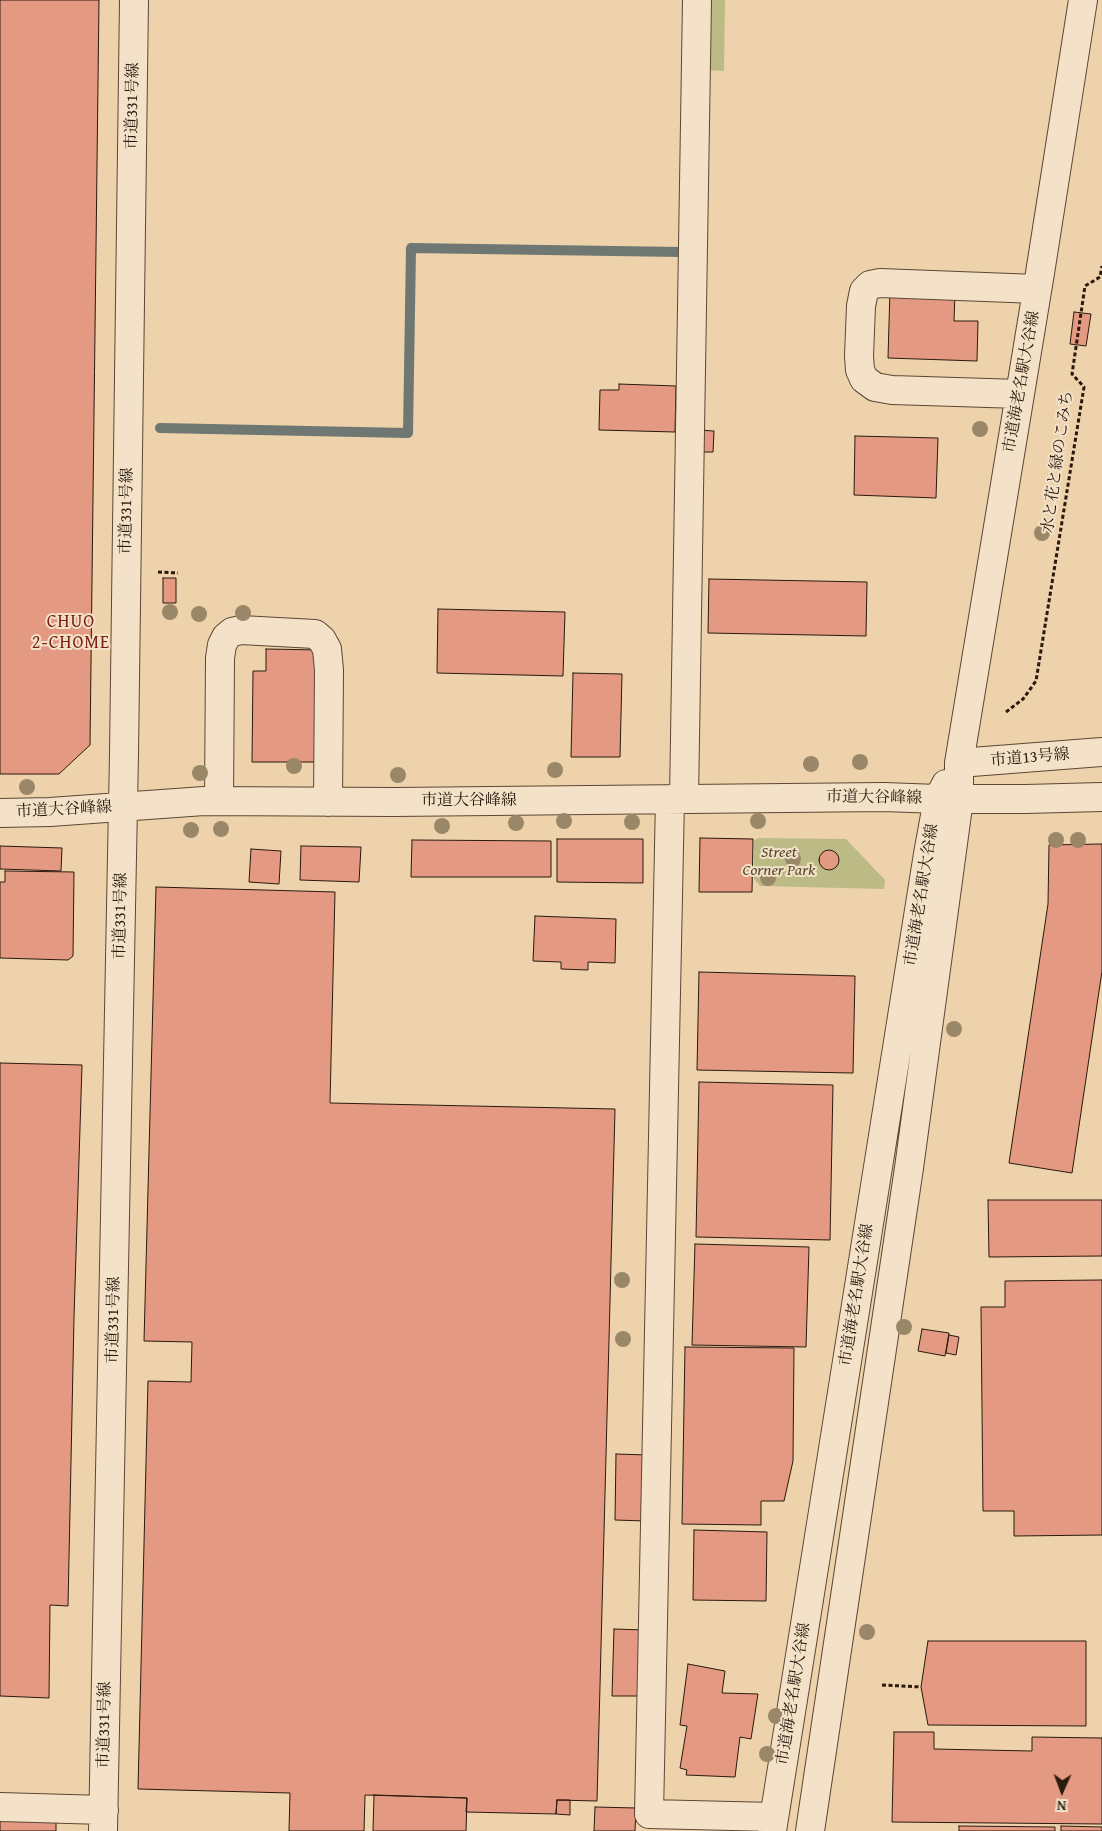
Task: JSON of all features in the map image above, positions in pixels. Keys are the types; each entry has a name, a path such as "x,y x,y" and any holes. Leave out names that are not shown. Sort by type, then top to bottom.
{"street":[{"name":"市道331号線","path":"103,1820 122,807 134,0"},
{"path":"697,0 649,1814 773,1824"},
{"name":"市道海老名駅大谷線","path":"773,1824 928,854 959,763 1083,0"},
{"path":"1020,394 892,390 874,387 864,379 860,370 861,306 864,291 870,285 880,283 1037,290"},
{"path":"219,801 220,658 222,645 226,638 232,632 242,630 315,634 328,649 328,802"},
{"name":"市道13号線","path":"959,763 1102,752"},
{"name":"市道大谷峰線","path":"0,813 50,812 219,801 328,802 884,796 948,799"},
{"path":"948,799 1102,797"},
{"name":"市道海老名駅大谷線","path":"810,1831 909,1168 948,799"},
{"path":"0,1807 103,1820"}],"path":[{"name":"水と花と緑のこみち","path":"1006,712 1023,699 1036,681 1038,672 1084,387 1072,374 1085,286 1100,277 1102,266"},
{"path":"152,572 178,573"},
{"path":"882,1685 921,1686"}],"green space":[{"path":"705,0 725,0 724,71 704,70"},
{"name":"Street Corner Park","path":"758,838 846,839 885,880 884,889 760,886 754,879 754,841"}],"building":[{"path":"0,0 99,0 90,745 59,774 0,774"},
{"path":"890,290 955,292 954,321 978,321 977,361 888,358"},
{"path":"1074,312 1091,314 1086,346 1070,344"},
{"path":"619,384 676,386 675,432 599,430 600,390 619,390"},
{"path":"698,430 714,431 713,452 698,452"},
{"path":"855,436 938,438 936,498 854,495"},
{"path":"163,578 176,578 176,603 163,603"},
{"path":"709,579 867,582 866,636 708,633"},
{"path":"438,609 565,612 563,676 437,673"},
{"path":"266,649 320,650 316,762 252,762 253,671 266,671"},
{"path":"573,673 622,674 620,757 571,757"},
{"path":"700,838 753,839 752,892 699,892"},
{"path":"557,839 643,839 643,883 557,882"},
{"path":"412,840 551,841 551,877 411,877"},
{"path":"1102,844 1102,971 1072,1173 1009,1163 1048,904 1049,845"},
{"path":"0,846 62,848 61,871 0,869"},
{"path":"301,846 361,847 359,882 300,880"},
{"path":"251,849 281,851 279,884 249,882"},
{"path":"829,850 836,853 839,860 836,867 829,870 822,867 819,860 822,853"},
{"path":"5,871 74,872 73,956 68,960 0,958 0,882 5,882"},
{"path":"156,887 335,892 330,1103 615,1109 597,1801 557,1800 556,1814 466,1812 467,1798 365,1795 364,1831 289,1831 290,1793 138,1789 148,1381 191,1382 192,1342 144,1341"},
{"path":"535,916 616,919 615,963 588,962 588,970 561,969 561,962 533,961"},
{"path":"699,972 855,976 853,1073 697,1070"},
{"path":"0,1063 82,1065 68,1606 50,1605 49,1698 0,1696"},
{"path":"699,1082 833,1085 830,1240 696,1237"},
{"path":"988,1200 1102,1200 1102,1256 989,1257"},
{"path":"695,1244 809,1247 806,1347 692,1345"},
{"path":"1102,1280 1102,1535 1014,1536 1014,1511 983,1511 981,1307 1005,1307 1005,1281"},
{"path":"922,1329 949,1333 945,1356 918,1351"},
{"path":"949,1335 959,1337 956,1355 946,1353"},
{"path":"685,1347 794,1348 793,1461 784,1501 761,1501 761,1525 682,1524"},
{"path":"616,1454 648,1455 646,1521 615,1520"},
{"path":"694,1530 767,1532 766,1601 693,1600"},
{"path":"614,1629 645,1630 644,1696 612,1696"},
{"path":"928,1641 1086,1641 1086,1726 928,1725 921,1687"},
{"path":"688,1664 725,1671 722,1693 758,1694 751,1739 740,1737 735,1777 686,1775 687,1770 680,1768 687,1726 680,1725"},
{"path":"894,1732 934,1732 934,1749 1032,1751 1032,1737 1102,1738 1102,1824 892,1822"},
{"path":"374,1795 467,1798 466,1831 373,1831"},
{"path":"557,1800 570,1800 570,1815 556,1814"},
{"path":"595,1807 636,1808 635,1831 594,1831"},
{"path":"0,1820 56,1821 56,1831 0,1831"},
{"path":"959,1826 1055,1827 1055,1831 959,1831"},
{"path":"1061,1826 1102,1827 1102,1831 1061,1831"}],"waterway":[{"path":"160,428 408,433 411,248 681,252"}],"district":[{"name":"CHUO 2-CHOME","path":"71,632"}]}
